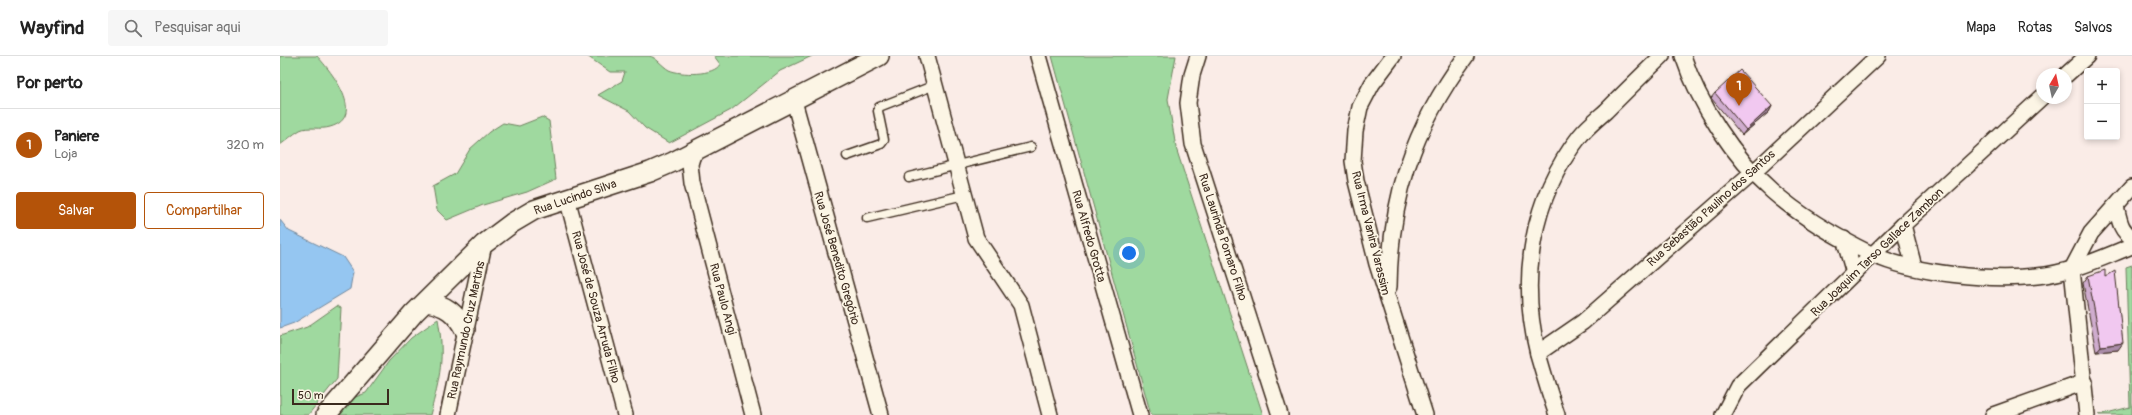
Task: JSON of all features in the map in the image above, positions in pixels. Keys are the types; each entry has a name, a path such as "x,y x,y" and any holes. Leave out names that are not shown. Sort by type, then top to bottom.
{"street":[{"name":"Rua Lucindo Silva","path":"326,415 414,313 427,302 484,244 512,223 534,210 650,172 673,162 879,56"},
{"path":"927,56 976,238 1021,305 1050,415"},
{"name":"Rua Alfredo Grotta","path":"1038,56 1140,415"},
{"name":"Rua Laurinda Pomaro Filho","path":"1198,56 1192,75 1188,103 1193,144 1280,415"},
{"name":"Rua Irma Vanira Varassim","path":"1393,56 1372,84 1360,107 1355,131 1353,161 1360,196 1389,302 1425,415"},
{"path":"1389,302 1392,232 1405,169 1422,128 1444,86 1466,56"},
{"path":"1556,415 1538,353 1530,301 1529,266 1534,231 1545,196 1560,167 1580,136 1662,56"},
{"path":"1683,56 1690,76 1718,129 1772,191 1817,223 1872,254 1914,267 1986,278 2038,276 2072,269 2132,246"},
{"name":"Rua Sebastião Paulino dos Santos","path":"1538,353 1583,322 1754,172 1878,56"},
{"path":"2072,70 2087,56"},
{"name":"Rua José Benedito Gregório","path":"794,101 881,415"},
{"name":"Rua Joaquim Tarso Gallace Zambon","path":"1723,415 1738,386 1902,225 2036,102"},
{"name":"Rua Paulo Angi","path":"694,151 690,164 692,183 753,415"},
{"name":"Rua Paulo Angi","path":"673,162 687,174 692,183"},
{"path":"2087,415 2085,382 2072,269 2091,234 2132,187"},
{"name":"Rua José de Souza Arruda Filho","path":"567,198 625,415"},
{"path":"2116,206 2121,226 2127,235 2132,237"},
{"path":"1902,225 1914,267"},
{"path":"1844,239 1854,273"},
{"name":"Rua Raymundo Cruz Martins","path":"448,415 484,244"},
{"path":"427,302 439,304 450,310 459,319 465,330"},
{"path":"1993,415 2085,382"}],"lane":[{"path":"847,156 881,144 884,140 878,111 879,107 934,85"},
{"path":"910,177 1031,147"},
{"path":"867,218 964,195"}],"green space":[{"path":"280,56 317,56 331,72 343,94 346,104 346,114 341,122 326,128 307,128 300,130 280,145"},
{"path":"587,56 649,56 674,72 697,73 711,71 717,68 720,64 714,56 812,56 780,71 731,110 669,143 645,128 629,111 598,95 622,81 625,72 610,72"},
{"path":"1052,56 1176,56 1168,99 1176,148 1263,415 1151,415"},
{"path":"542,117 549,121 556,179 527,192 483,205 447,220 437,210 433,186 455,174 470,149 489,132 503,123 519,126"},
{"path":"2132,265 2132,415 2099,415 2130,407 2126,267"},
{"path":"337,306 341,308 337,379 308,415 280,415 280,336 307,327"},
{"path":"438,319 441,356 439,378 430,415 337,415 350,399 366,393 389,361 411,338"}],"water":[{"path":"280,220 289,231 343,257 353,272 350,289 294,323 280,328"}],"building":[{"path":"1740,70 1772,106 1746,130 1715,93"},
{"path":"2105,270 2105,277 2115,271 2123,343 2101,346 2088,276"}],"place":[{"name":"Paniere","path":"1739,106"}]}
